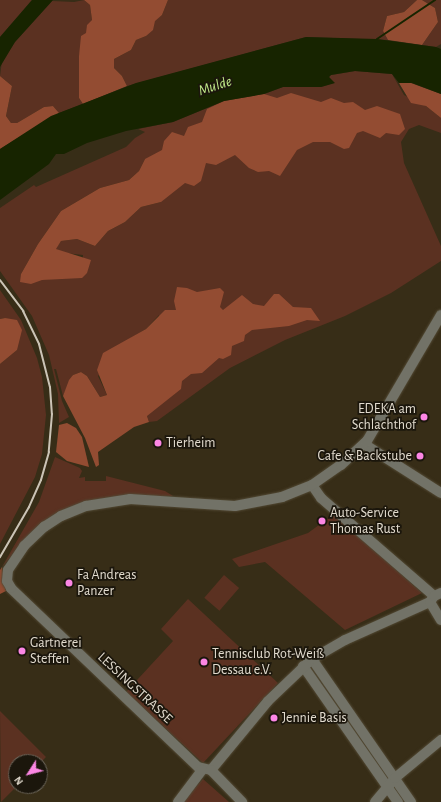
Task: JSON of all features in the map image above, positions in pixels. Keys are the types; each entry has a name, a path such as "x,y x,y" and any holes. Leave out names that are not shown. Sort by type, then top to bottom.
{"street":[{"path":"441,315 380,422 364,444 342,465 312,485 321,498 435,597 441,620"},
{"path":"364,444 441,493"},
{"name":"LESSINGSTRASSE","path":"242,802 11,588 7,581 8,570 24,546 53,521 81,507 106,501 130,499 235,506 282,497 312,485"},
{"path":"178,802 268,702 303,666 312,659 345,640 435,597"},
{"path":"312,659 411,802"},
{"path":"303,666 398,802"},
{"path":"375,802 395,778 441,740"}],"shaded area":[{"path":"0,0 32,0 0,37"},
{"path":"84,0 90,5 92,20 79,56 79,98 83,104 59,113 53,106 44,107 17,123 11,123 6,116 12,86 0,76 2,61 15,42 52,1 74,2"},
{"path":"84,0 168,0 162,15 155,21 153,30 146,36 136,40 131,50 114,59 114,68 122,76 127,86 83,104 79,98 79,56 81,36 86,33 87,25 92,20 90,5"},
{"path":"168,0 417,0 404,12 387,16 383,31 388,40 306,37 127,86 122,76 114,68 114,59 131,50 136,40 146,36 155,20 162,15"},
{"path":"417,0 422,0 435,8 438,22 422,45 388,40 383,31 387,16 404,12"},
{"path":"422,0 441,0 441,44 436,47 422,45 438,22 435,8"},
{"path":"355,71 392,74 404,95 426,106 441,118 441,133 419,125 409,129 401,142 404,163 441,246 441,261 391,293 345,316 285,340 230,368 157,421 149,422 147,416 159,315 146,329 129,339 98,376 107,395 100,397 87,376 81,372 73,375 63,396 56,369 54,369 62,401 69,417 59,423 58,394 49,355 32,316 0,271 0,208 34,185 36,187 126,147 135,138 145,132 138,129 173,122 224,101 264,94 283,87 321,87 334,83 329,77 331,75","holes":["145,159 161,202 141,207 125,222 108,231 95,246 77,239 61,241 55,249 65,253 83,255 82,278 68,277 21,282 21,274 38,244 61,211 100,188 129,180 139,171"]},
{"path":"0,76 12,86 6,116 11,123 17,123 44,107 53,106 59,113 0,149"},
{"path":"399,83 411,83 441,94 441,118 426,106 411,103"},
{"path":"291,93 321,102 331,98 344,103 353,102 365,110 377,106 400,114 405,129 399,135 386,133 380,138 363,131 357,133 349,148 344,149 330,142 313,142 297,150 280,176 269,171 258,172 249,168 235,155 216,165 206,163 201,181 194,186 185,183 161,202 141,207 125,222 108,231 95,246 77,239 61,241 56,249 91,260 87,273 82,278 42,280 31,284 20,282 21,274 38,244 61,211 100,188 129,180 139,171 145,159 162,150 164,141 172,132 184,136 188,127 202,122 207,109 224,101 264,94 277,98"},
{"path":"177,287 187,288 197,292 220,288 224,292 220,307 223,310 242,295 253,304 264,306 274,294 279,294 293,307 311,308 320,321 307,320 289,326 252,330 245,335 244,341 232,346 231,355 223,359 219,358 202,373 191,374 182,381 181,389 147,416 149,422 134,427 98,452 99,465 96,467 85,438 63,396 69,380 73,375 81,372 87,376 100,397 107,395 97,370 103,353 146,329 165,310 176,310 174,301"},
{"path":"0,290 21,320 37,358 42,377 46,415 42,454 35,477 0,544 0,364 17,350 5,318 0,319"},
{"path":"5,318 17,320 22,330 17,350 0,364 0,319"},
{"path":"67,423 76,428 82,437 89,467 67,461 56,452 59,425"},
{"path":"55,457 80,468 82,471 79,478 85,477 85,481 106,481 106,476 165,491 173,496 106,498 24,541 2,567 39,502"},
{"path":"334,514 422,593 345,630 265,562 239,567 232,559 308,533"},
{"path":"2,567 6,591 0,594 0,570"},
{"path":"224,575 239,588 219,611 204,598"},
{"name":"Tennisclub Rot-Weiß Dessau e.V.","path":"188,599 278,683 203,763 126,692 173,641 161,629"},
{"path":"0,711 43,754 8,754 9,794 1,802"},
{"path":"203,779 229,802 182,802"}],"water":[{"path":"32,0 53,0 15,42 0,67 0,37"},
{"name":"Mulde","path":"306,37 377,39 436,47 441,49 441,94 412,83 399,83 392,74 355,71 331,75 329,77 335,83 321,87 283,87 264,94 224,101 173,122 126,131 87,143 64,154 56,154 49,164 0,200 0,149 51,116 136,83"}],"waterway":[{"path":"377,39 435,0"}],"railway":[{"path":"0,280 23,311 39,344 50,387 52,414 49,452 41,480 29,507 0,557"}],"place":[{"name":"EDEKA am Schlachthof","path":"424,417"},
{"name":"Tierheim","path":"158,443"},
{"name":"Cafe & Backstube","path":"420,456"},
{"name":"Auto-Service Thomas Rust","path":"322,521"},
{"name":"Fa Andreas Panzer","path":"69,583"},
{"name":"Gärtnerei Steffen","path":"22,651"},
{"name":"Tennisclub Rot-Weiß Dessau e.V.","path":"204,662"},
{"name":"Jennie Basis","path":"274,718"}]}
